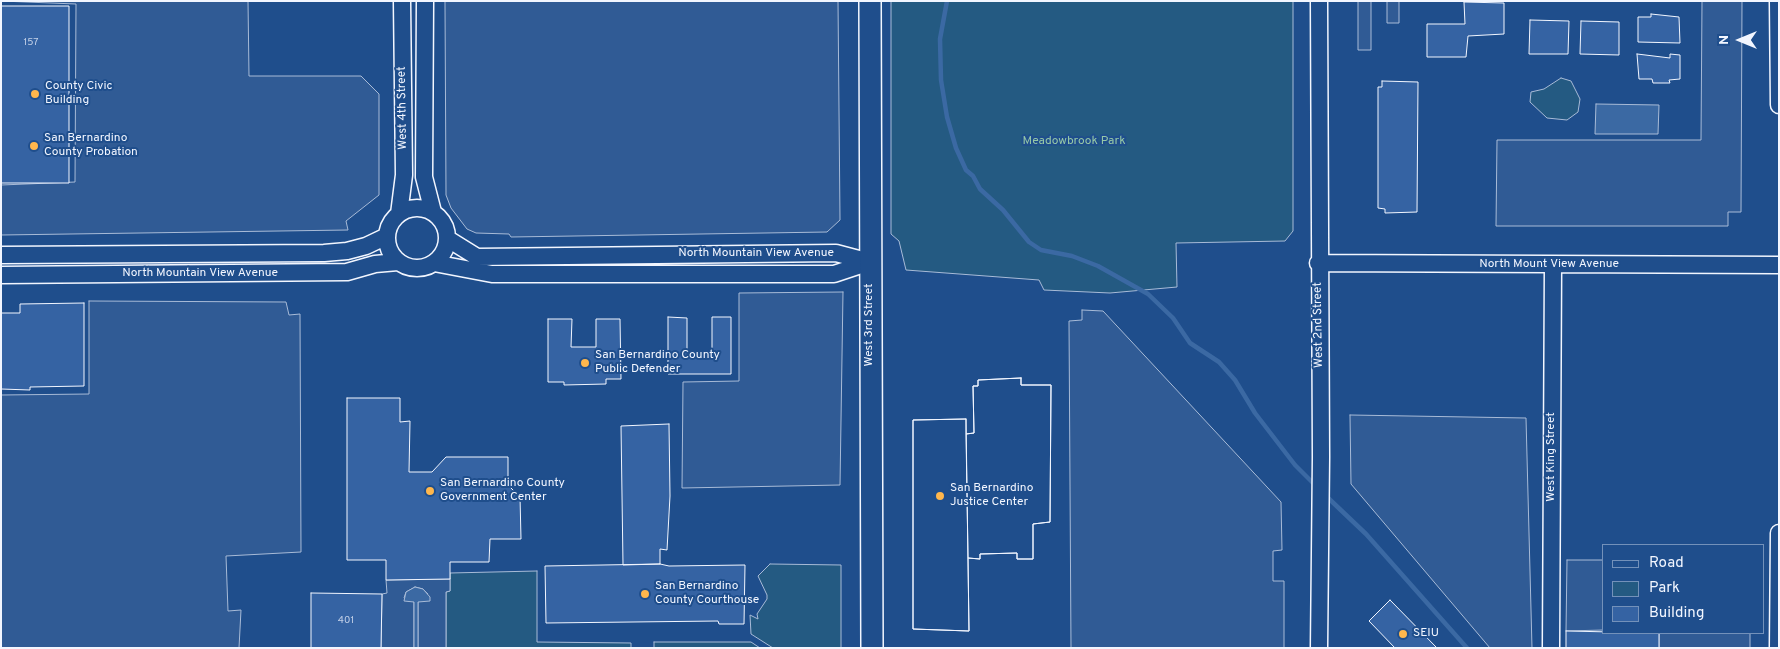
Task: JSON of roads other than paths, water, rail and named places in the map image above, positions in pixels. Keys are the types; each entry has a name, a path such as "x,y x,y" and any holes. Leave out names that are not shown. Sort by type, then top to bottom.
{"main road":[{"name":"West 3rd Street","path":"870,1 872,648"}],"street":[{"name":"West 4th Street","path":"399,214 404,175 402,1"},
{"name":"West 4th Street","path":"424,1 424,178 433,212"},
{"name":"West 2nd Street","path":"1319,1 1318,262 1321,457 1319,648"},
{"path":"1778,1 1779,105"},
{"path":"413,207 424,208 433,212 444,224 448,239 441,257 434,263 416,268 398,262 392,255 387,236 389,226 399,214 413,207"},
{"name":"North Mountain View Avenue","path":"1,255 324,253 346,251 366,246 387,236"},
{"name":"North Mountain View Avenue","path":"448,239 477,257 836,253 870,262"},
{"name":"North Mountain View Avenue","path":"1,275 348,272 375,264 398,262"},
{"name":"North Mountain View Avenue","path":"434,263 492,274 834,274 870,262"},
{"name":"North Mount View Avenue","path":"1318,262 1779,265"},
{"name":"West King Street","path":"1551,648 1553,265"},
{"path":"1778,648 1779,533"}],"waterway":[{"path":"947,1 940,39 941,80 947,117 956,148 966,170 973,176 980,189 1003,210 1029,242 1041,250 1072,256 1098,266 1148,294 1173,318 1190,343 1219,362 1235,380 1255,413 1295,465 1316,486"},
{"path":"1325,495 1366,534 1467,648"}],"place":[{"name":"County Civic Building","path":"35,94"},
{"name":"San Bernardino County Probation","path":"34,146"},
{"name":"San Bernardino County Public Defender","path":"585,363"},
{"name":"San Bernardino County Government Center","path":"430,491"},
{"name":"San Bernardino Justice Center","path":"940,496"},
{"name":"San Bernardino County Courthouse","path":"645,594"},
{"name":"SEIU","path":"1403,634"}],"park label":[{"name":"Meadowbrook Park","path":"1074,142"}]}
